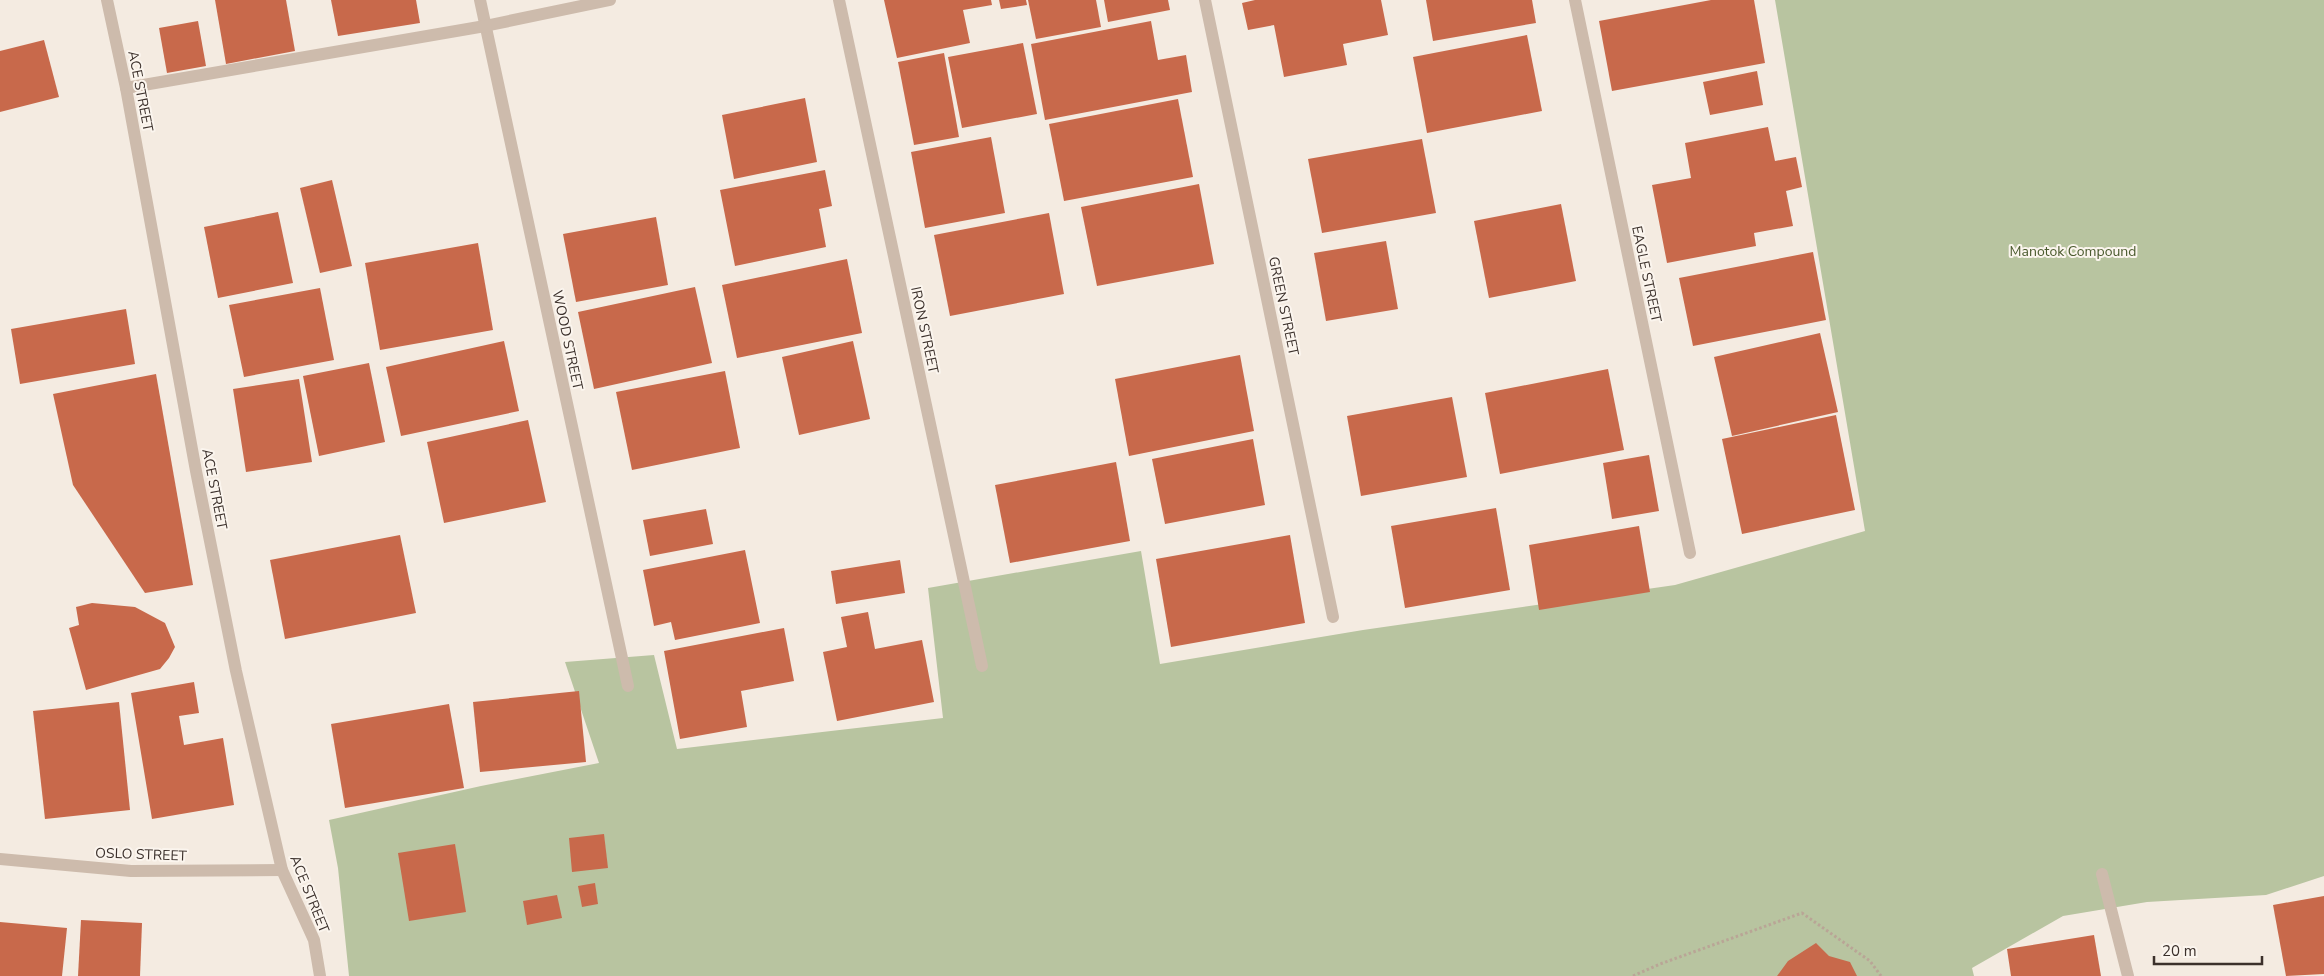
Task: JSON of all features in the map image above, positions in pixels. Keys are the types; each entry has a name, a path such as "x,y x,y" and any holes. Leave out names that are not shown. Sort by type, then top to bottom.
{"street":[{"name":"ACE STREET","path":"107,0 126,88 198,480 236,671 282,870 314,940 320,976"},
{"name":"WOOD STREET","path":"480,0 628,686"},
{"path":"126,88 485,26 610,0"},
{"name":"IRON STREET","path":"839,0 982,666"},
{"name":"GREEN STREET","path":"1205,0 1333,617"},
{"name":"EAGLE STREET","path":"1575,0 1690,553"},
{"name":"OSLO STREET","path":"0,859 131,871 282,870"},
{"path":"2102,874 2128,976"}],"path":[{"path":"1633,976 1660,964 1802,914 1870,961 1881,976"}],"green space":[{"name":"Manotok Compound","path":"1775,0 2324,0 2324,876 2266,895 2147,902 2063,916 1972,968 1974,976 349,976 338,868 329,820 481,786 599,763 565,662 654,655 677,749 943,718 928,588 1141,551 1160,664 1363,630 1675,585 1865,531"}],"building":[{"path":"215,0 286,0 295,51 226,64"},
{"path":"331,0 416,0 420,23 338,36"},
{"path":"884,0 991,0 992,5 963,10 970,43 897,58"},
{"path":"999,0 1026,0 1027,5 1001,9"},
{"path":"1028,0 1096,0 1101,27 1036,39"},
{"path":"1104,0 1168,0 1170,10 1108,22"},
{"path":"1255,0 1381,0 1388,35 1343,44 1347,65 1284,77 1274,25 1248,30 1242,3"},
{"path":"1426,0 1532,0 1536,23 1433,41"},
{"path":"1711,0 1754,0 1765,63 1612,91 1599,21"},
{"path":"198,21 206,66 167,73 159,28"},
{"path":"1151,21 1158,60 1186,55 1192,92 1045,120 1031,44"},
{"path":"1527,35 1542,111 1427,133 1413,57"},
{"path":"44,40 59,97 0,112 0,51"},
{"path":"1023,43 1037,114 962,128 948,57"},
{"path":"944,53 959,137 914,145 898,62"},
{"path":"1757,71 1763,105 1710,115 1703,82"},
{"path":"805,98 817,162 734,179 722,115"},
{"path":"1178,99 1193,177 1064,201 1049,124"},
{"path":"1768,127 1775,161 1796,157 1802,187 1786,191 1793,226 1754,233 1756,246 1667,263 1652,185 1691,178 1685,143"},
{"path":"991,137 1005,213 925,228 911,152"},
{"path":"1422,139 1436,213 1322,233 1308,159"},
{"path":"825,170 832,206 819,209 826,247 735,266 720,190"},
{"path":"332,180 352,266 320,273 300,188"},
{"path":"1199,184 1214,264 1097,286 1081,207"},
{"path":"1561,204 1576,281 1489,298 1474,221"},
{"path":"278,212 293,283 218,298 204,227"},
{"path":"1049,213 1064,294 950,316 934,235"},
{"path":"656,217 668,285 576,302 563,234"},
{"path":"1386,241 1398,309 1326,321 1314,253"},
{"path":"478,243 493,330 380,350 365,263"},
{"path":"1813,252 1826,320 1693,346 1679,278"},
{"path":"847,259 862,333 737,358 722,285"},
{"path":"695,287 712,363 594,389 578,312"},
{"path":"320,288 334,360 244,377 229,305"},
{"path":"126,309 135,364 20,384 11,329"},
{"path":"1820,333 1838,412 1732,436 1714,357"},
{"path":"504,341 519,411 401,436 386,367"},
{"path":"853,341 870,419 799,435 782,357"},
{"path":"1240,355 1254,431 1129,456 1115,379"},
{"path":"369,363 385,442 319,456 303,376"},
{"path":"1608,369 1624,450 1500,474 1485,393"},
{"path":"725,371 740,448 632,470 616,392"},
{"path":"156,374 193,585 145,593 73,485 53,394"},
{"path":"299,379 312,462 246,472 233,389"},
{"path":"1452,397 1467,477 1361,496 1347,416"},
{"path":"1836,415 1855,510 1742,534 1722,439"},
{"path":"528,420 546,502 444,523 427,442"},
{"path":"1253,439 1265,505 1165,524 1152,459"},
{"path":"1649,455 1659,511 1612,519 1603,463"},
{"path":"1116,462 1130,541 1010,563 995,485"},
{"path":"1496,508 1510,590 1405,608 1391,526"},
{"path":"706,509 713,544 650,556 643,520"},
{"path":"1639,526 1650,592 1539,610 1529,545"},
{"path":"400,535 416,613 285,639 270,560"},
{"path":"1290,535 1305,623 1171,647 1156,559"},
{"path":"745,550 760,623 675,640 671,622 654,626 643,570"},
{"path":"900,560 905,593 836,604 831,571"},
{"path":"92,603 135,607 165,623 175,647 160,669 86,690 69,628 79,625 76,607"},
{"path":"868,612 875,649 922,640 934,702 837,721 823,652 847,647 841,617"},
{"path":"784,628 794,681 741,691 747,727 680,739 664,651"},
{"path":"194,682 199,713 179,716 184,745 223,738 234,805 152,819 131,693"},
{"path":"579,691 586,762 480,772 473,702"},
{"path":"119,702 130,810 45,819 33,711"},
{"path":"449,704 464,788 345,808 331,724"},
{"path":"604,834 608,868 572,872 569,838"},
{"path":"455,844 466,912 409,921 398,853"},
{"path":"595,883 598,904 582,907 578,886"},
{"path":"557,895 562,918 527,925 523,901"},
{"path":"2324,896 2324,974 2286,976 2273,905"},
{"path":"81,920 142,923 140,976 78,976"},
{"path":"0,922 67,928 62,976 0,976"},
{"path":"2094,935 2101,976 2011,976 2007,949"},
{"path":"1816,943 1829,956 1850,962 1857,976 1777,976 1788,961"}]}
